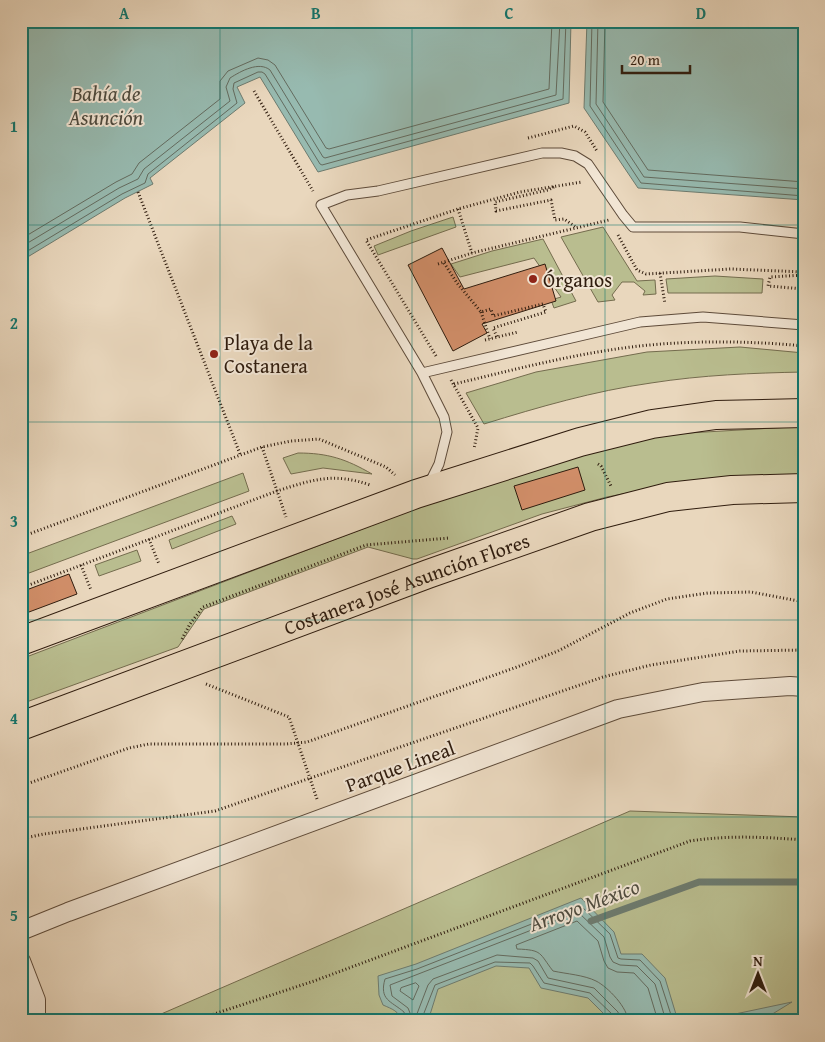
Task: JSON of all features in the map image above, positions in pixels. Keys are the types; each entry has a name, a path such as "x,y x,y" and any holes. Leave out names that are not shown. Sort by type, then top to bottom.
{"highway":[{"path":"21,641 425,491 580,442 652,424 716,415 804,413"},
{"name":"Costanera José Asunción Flores","path":"21,726 428,574 590,517 668,497 732,490 804,488"}],"street":[{"name":"Parque Lineal","path":"21,931 618,709 703,692 790,686 804,687"},
{"path":"21,961 36,1000 36,1021"}],"lane":[{"path":"425,491 439,464 446,432 444,417 422,374 321,205 347,196 378,191 542,153 561,153 575,156 588,164 623,216 633,227 740,227 804,234"},
{"path":"422,374 640,322 704,317 804,325"}],"path":[{"path":"254,91 321,205"},
{"path":"473,453 478,428 366,240 458,209 520,192 585,181"},
{"path":"554,186 548,190 495,202 496,211 551,200 555,220 564,219 577,228"},
{"path":"138,192 240,454"},
{"path":"458,209 472,253"},
{"path":"438,264 472,253 623,216"},
{"path":"609,220 637,270 646,274 731,268 804,272"},
{"path":"444,263 481,312 490,339"},
{"path":"660,273 665,307"},
{"path":"804,275 770,277 768,286 804,289"},
{"path":"481,312 491,309 493,316 543,304 546,312 493,328 497,337"},
{"path":"453,384 610,350 665,344 760,342 804,346"},
{"path":"21,537 262,446 291,441 319,440 386,467 400,478"},
{"path":"262,446 286,519"},
{"path":"21,588 277,491 320,478 354,479 375,487"},
{"path":"149,539 160,565"},
{"path":"81,565 91,590"},
{"path":"21,786 129,748 150,744 307,742 517,667 558,650 630,613 667,599 708,593 751,592 804,602"},
{"path":"21,839 214,811 603,677 651,665 740,650 804,650"},
{"path":"205,684 289,716 317,800"},
{"path":"193,1021 314,981 690,841 718,837 804,840"}],"green space":[{"path":"453,217 456,227 378,255 374,246 411,231"},
{"path":"603,227 637,281 655,280 656,294 643,295 645,291 634,282 622,282 612,295 615,300 598,302 561,237"},
{"path":"543,239 576,301 554,308 551,300 561,297 534,258 460,277 451,264 492,251"},
{"path":"715,276 763,279 762,293 668,293 666,279"},
{"path":"740,347 804,353 804,372 708,376 630,386 567,400 484,424 466,393 536,372 647,352"},
{"path":"804,427 804,475 678,483 607,497 542,514 417,559 368,547 204,609 178,647 21,704 21,659 441,499 590,451 671,434"},
{"path":"298,453 319,454 336,458 354,464 372,474 323,468 291,474 283,458"},
{"path":"243,473 249,491 21,576 21,556"},
{"path":"232,516 236,524 172,549 169,540"},
{"path":"137,550 141,561 99,576 95,565"},
{"path":"630,811 804,817 804,1021 145,1021"}],"water":[{"name":"Bahía de Asunción","path":"21,21 571,21 569,103 318,172 260,77 237,87 245,103 150,178 153,184 125,198 21,261"},
{"path":"587,21 804,21 804,200 638,188 584,108"},
{"path":"581,898 614,932 621,954 642,954 665,978 678,1021 611,1021 588,998 541,988 529,968 496,966 438,989 428,1021 402,1021 397,1013 383,1005 379,995 378,976 416,964"},
{"path":"792,1002 761,1021 702,1021"}],"building":[{"path":"442,248 464,289 545,264 556,301 482,324 487,333 453,351 408,265"},
{"path":"578,467 585,490 522,510 514,486"},
{"path":"69,574 77,594 21,615 21,592"}],"waterway":[{"name":"Arroyo México","path":"591,921 699,882 804,882"}],"place":[{"name":"Órganos","path":"533,279"},
{"name":"Playa de la Costanera","path":"214,354"}]}
